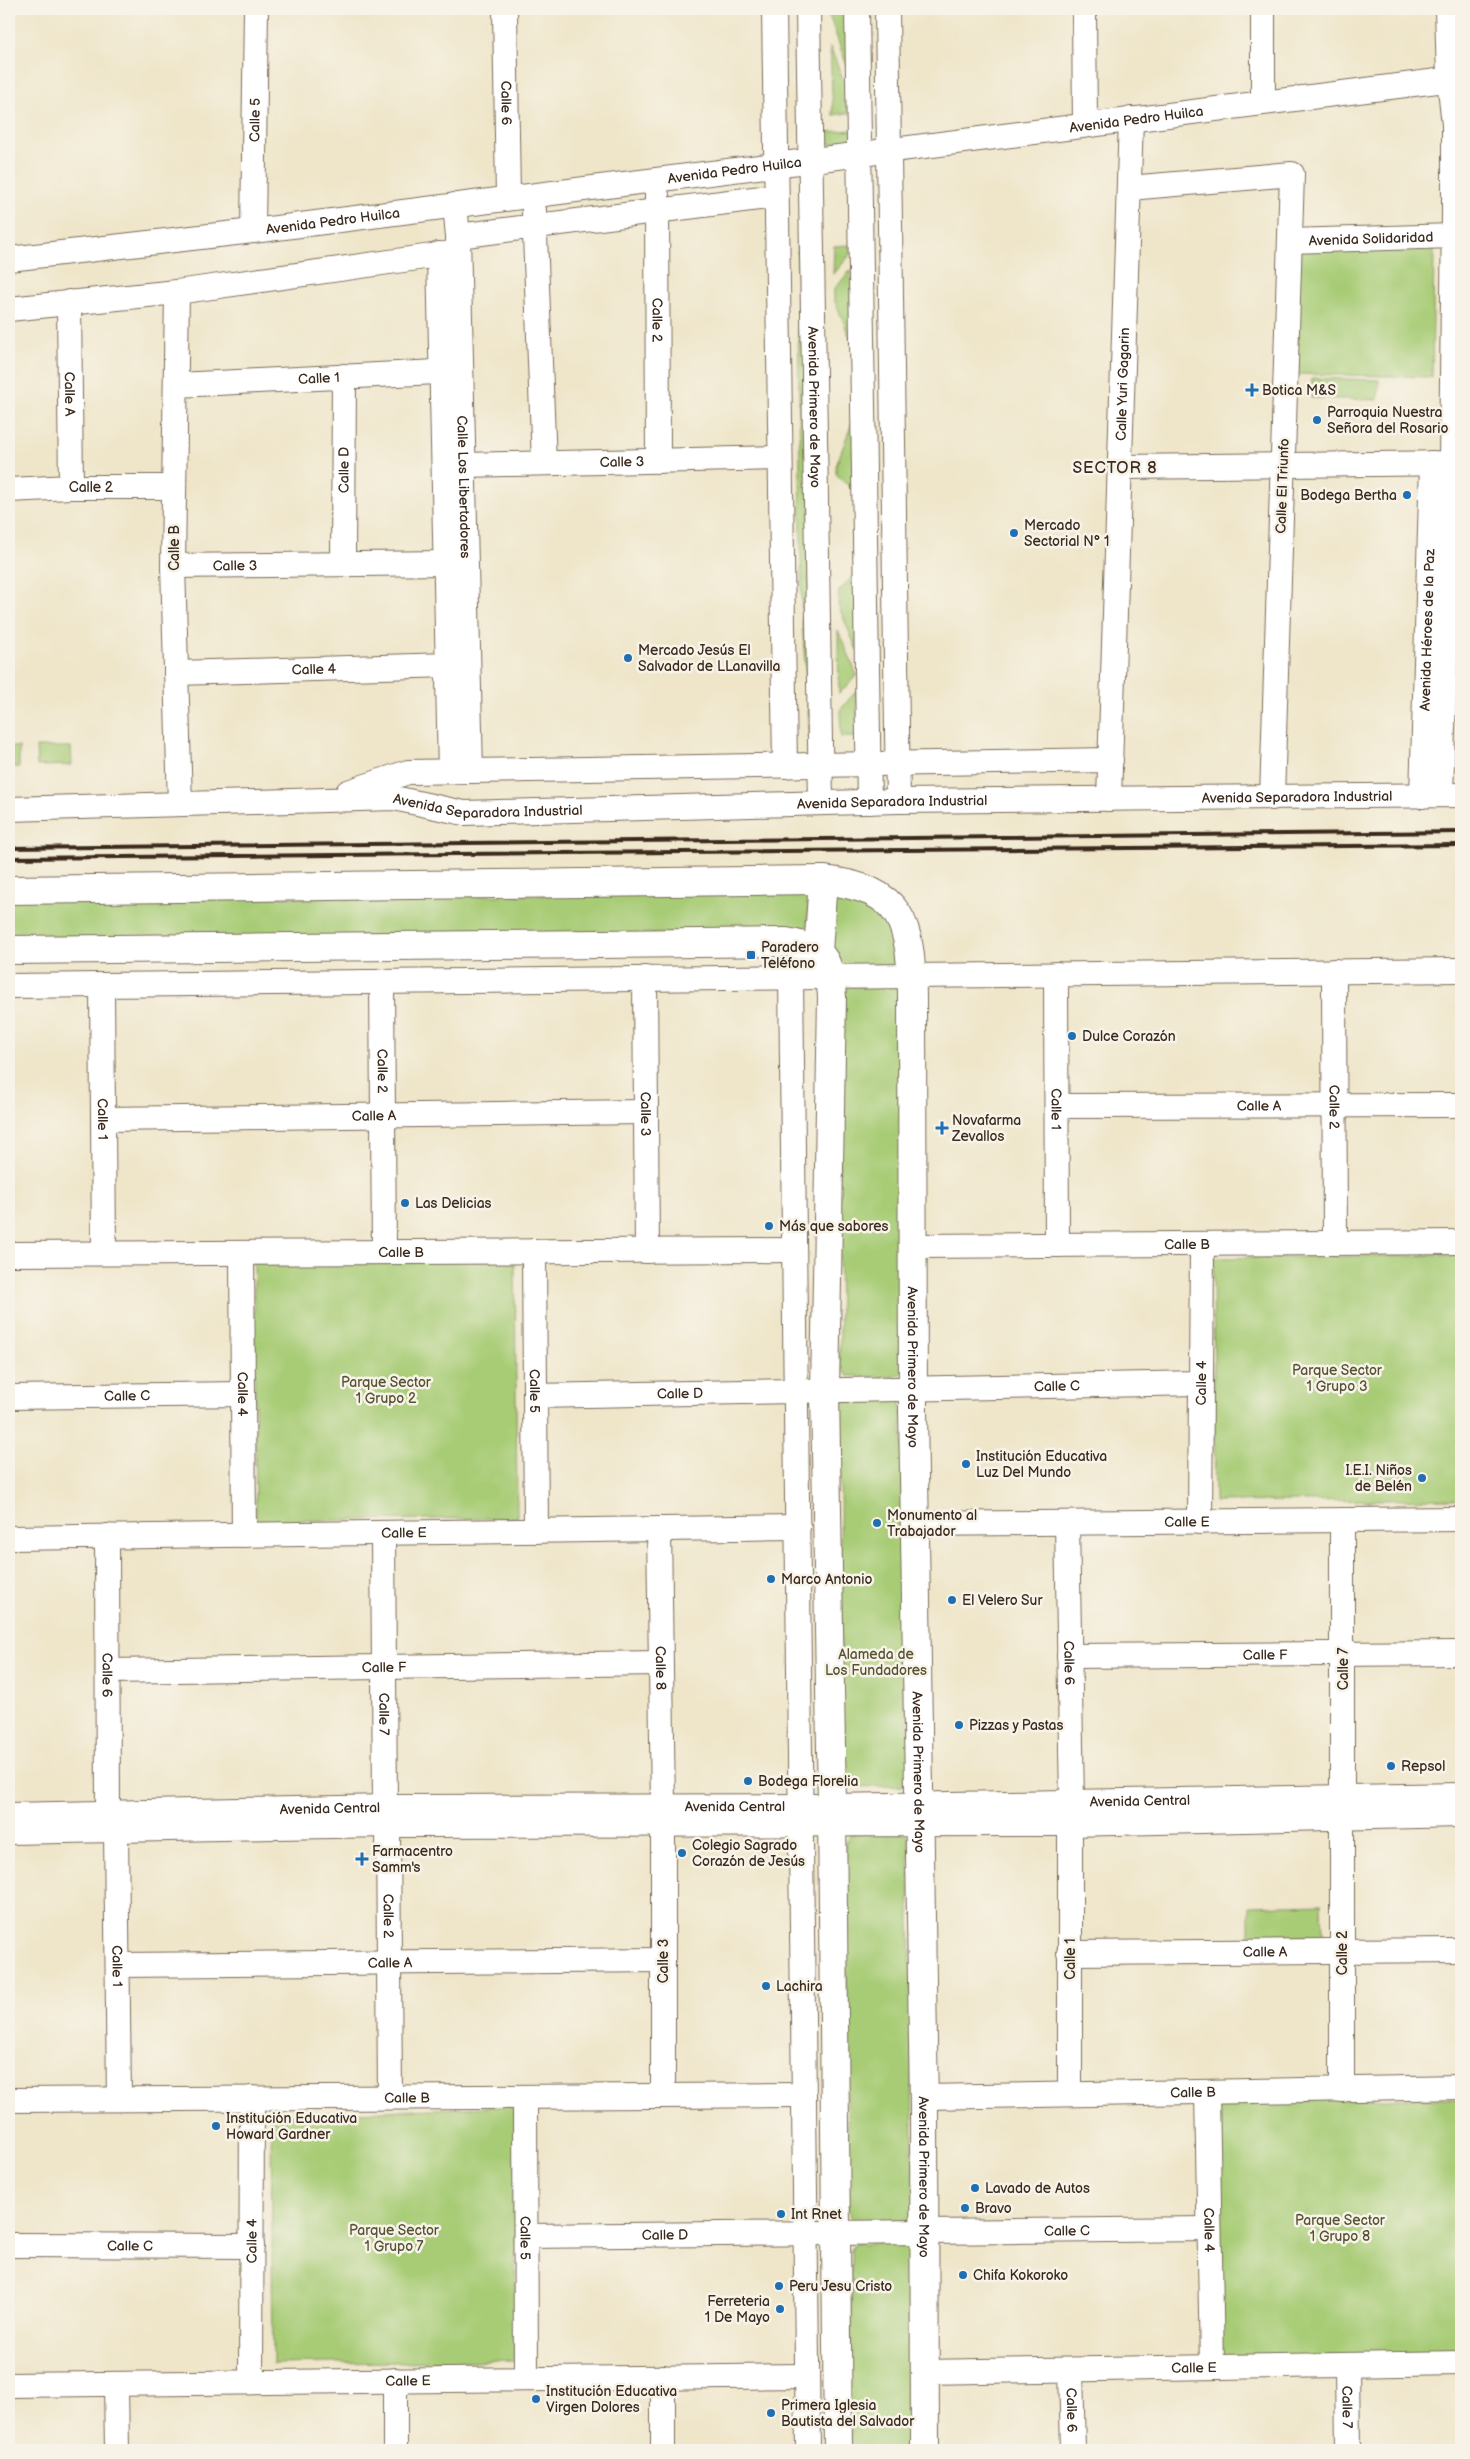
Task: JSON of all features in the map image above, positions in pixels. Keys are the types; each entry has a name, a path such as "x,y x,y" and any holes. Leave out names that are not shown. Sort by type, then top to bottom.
{"main road":[{"path":"823,880 825,964 832,997 825,1390 832,1816 838,2450"},
{"path":"9,890 823,880 848,883 868,889 893,908 904,924 909,940 912,975"},
{"path":"9,950 786,942 800,944 825,964"},
{"name":"Avenida Primero de Mayo","path":"912,975 915,1246 913,1389 924,2097 925,2450"}],"street":[{"name":"Calle 5","path":"253,231 256,9"},
{"name":"Calle 6","path":"506,9 508,197"},
{"name":"Avenida Primero de Mayo","path":"774,9 782,606 801,765 811,803"},
{"name":"Avenida Primero de Mayo","path":"801,765 810,160 808,9"},
{"path":"857,9 868,802"},
{"path":"887,9 898,801"},
{"path":"1084,9 1085,125"},
{"path":"1263,9 1263,102"},
{"name":"Avenida Héroes de la Paz","path":"1441,795 1435,632 1448,463 1456,221 1457,125 1455,78 1447,9"},
{"name":"Avenida Pedro Huilca","path":"9,259 253,231 508,197 656,180 1455,78"},
{"name":"Calle Yuri Gagarin","path":"1109,799 1131,119"},
{"name":"Calle El Triunfo","path":"1129,188 1292,174 1272,798"},
{"name":"Calle 2","path":"656,180 658,211 658,461"},
{"path":"532,195 536,226 544,464"},
{"path":"9,309 177,292 452,248 536,226 776,196"},
{"name":"Calle Los Libertadores","path":"455,205 452,248 447,562 450,665 461,771"},
{"name":"Avenida Solidaridad","path":"1290,241 1456,221"},
{"name":"Calle B","path":"177,292 173,566 180,804"},
{"name":"Calle A","path":"69,302 70,487"},
{"name":"Calle Los Libertadores","path":"451,372 463,465 461,771"},
{"name":"Calle 1","path":"177,385 451,372"},
{"name":"Calle D","path":"343,564 344,376"},
{"name":"Calle 3","path":"463,465 780,458"},
{"path":"1120,467 1448,463"},
{"name":"Calle 2","path":"9,490 70,487 174,487"},
{"name":"Calle 3","path":"173,566 447,562"},
{"name":"Calle 4","path":"176,673 450,665"},
{"name":"Avenida Separadora Industrial","path":"325,800 408,772 1111,760"},
{"name":"Avenida Separadora Industrial","path":"9,809 394,798 464,814 898,801 1441,795"},
{"path":"9,986 791,976 825,964 912,975 1461,970"},
{"name":"Calle 2","path":"1334,971 1335,1243"},
{"name":"Calle 1","path":"1056,974 1057,1245"},
{"path":"791,976 804,2234 808,2450"},
{"name":"Calle 3","path":"645,978 647,1251"},
{"name":"Calle 2","path":"382,981 384,1252"},
{"name":"Calle 1","path":"102,985 104,1253"},
{"name":"Calle A","path":"1057,1106 1461,1104"},
{"name":"Calle A","path":"103,1119 646,1112"},
{"name":"Calle B","path":"915,1246 1461,1242"},
{"name":"Calle 4","path":"1200,1522 1202,1244"},
{"name":"Calle B","path":"9,1254 794,1250"},
{"name":"Calle 5","path":"534,1251 536,1531"},
{"name":"Calle 4","path":"242,1253 244,1535"},
{"name":"Calle C","path":"825,1390 1201,1383"},
{"name":"Calle D","path":"535,1396 825,1390"},
{"name":"Calle C","path":"9,1397 243,1394"},
{"name":"Calle E","path":"915,1524 1461,1519"},
{"name":"Calle 7","path":"1342,1520 1343,1807"},
{"name":"Calle 6","path":"1067,1523 1071,1813"},
{"name":"Calle E","path":"9,1538 798,1528"},
{"name":"Calle 8","path":"660,1529 663,1816"},
{"name":"Calle 7","path":"383,1533 387,1816"},
{"name":"Calle 6","path":"107,1536 112,1823"},
{"name":"Calle F","path":"1069,1656 1461,1652"},
{"name":"Calle F","path":"108,1671 660,1663"},
{"name":"Avenida Central","path":"9,1832 112,1823 387,1816 832,1816 1343,1807 1461,1795"},
{"name":"Calle 2","path":"1342,2090 1343,1807"},
{"name":"Avenida Central","path":"1343,1807 1461,1816"},
{"name":"Calle 1","path":"1070,2094 1071,1813"},
{"name":"Avenida Central","path":"9,1815 112,1823"},
{"name":"Calle 2","path":"387,1816 390,2097"},
{"name":"Calle 3","path":"663,1816 664,2096"},
{"name":"Calle 1","path":"112,1823 118,1965 119,2099"},
{"name":"Calle A","path":"1070,1953 1461,1950"},
{"name":"Calle A","path":"118,1965 663,1960"},
{"name":"Calle B","path":"924,2097 1461,2088"},
{"name":"Calle 4","path":"1207,2092 1212,2367"},
{"name":"Calle B","path":"9,2100 804,2095"},
{"name":"Calle 5","path":"525,2097 526,2379"},
{"name":"Calle 4","path":"251,2382 252,2098"},
{"name":"Calle C","path":"835,2233 1209,2229"},
{"name":"Calle D","path":"526,2236 835,2233"},
{"name":"Calle C","path":"9,2245 252,2246"},
{"name":"Calle E","path":"925,2372 1461,2363"},
{"name":"Calle 7","path":"1346,2365 1348,2450"},
{"name":"Calle 6","path":"1071,2370 1073,2450"},
{"name":"Calle E","path":"9,2385 807,2376"},
{"path":"662,2377 663,2450"},
{"path":"395,2380 395,2450"},
{"path":"116,2384 117,2450"}],"green space":[{"path":"834,9 848,9 848,69 829,15"},
{"path":"830,47 849,94 848,113 833,115"},
{"path":"855,130 853,142 827,144 824,141 824,132"},
{"path":"797,242 810,242 810,739 802,619"},
{"path":"850,245 849,256 833,275 834,246"},
{"path":"1298,248 1434,249 1432,377 1296,374"},
{"path":"851,270 853,345 834,299 834,289"},
{"path":"1312,378 1379,380 1378,400 1311,398"},
{"path":"854,417 854,491 836,474 836,466"},
{"path":"855,574 857,650 838,605 839,591"},
{"path":"838,630 857,675 839,694"},
{"path":"857,690 857,737 841,737 840,710"},
{"path":"9,747 19,747 19,767 9,767"},
{"path":"36,747 71,747 72,765 37,766"},
{"path":"827,886 880,902 908,970 834,972 830,954"},
{"path":"802,893 809,899 807,928 803,932 9,941 9,899"},
{"path":"844,985 900,988 905,1370 893,1377 848,1376 840,1367 838,991"},
{"name":"Parque Sector 1 Grupo 3","path":"1461,1255 1461,1499 1215,1502 1213,1258"},
{"name":"Parque Sector 1 Grupo 2","path":"515,1258 517,1518 256,1521 254,1261"},
{"name":"Alameda de Los Fundadores","path":"901,1397 910,1781 903,1786 846,1787 842,1785 841,1778 840,1405 845,1399"},
{"path":"904,1833 909,1838 914,2219 903,2222 869,2225 853,2220 848,2211 845,1842 851,1834"},
{"path":"1322,1904 1323,1936 1249,1938 1249,1906"},
{"name":"Parque Sector 1 Grupo 8","path":"1217,2099 1461,2099 1461,2357 1220,2359"},
{"name":"Parque Sector 1 Grupo 7","path":"516,2106 515,2360 273,2364 271,2115"},
{"path":"904,2240 912,2245 918,2450 851,2450 851,2250 855,2244"}],"railway":[{"path":"9,848 1461,832"},
{"path":"9,858 1461,845"}],"place":[{"name":"Botica M&S","path":"1252,390"},
{"name":"Parroquia Nuestra Señora del Rosario","path":"1317,420"},
{"name":"Bodega Bertha","path":"1407,495"},
{"name":"Mercado Sectorial N° 1","path":"1014,533"},
{"name":"Mercado Jesús El Salvador de LLanavilla","path":"628,658"},
{"name":"Paradero Teléfono","path":"751,955"},
{"name":"Dulce Corazón","path":"1072,1036"},
{"name":"Novafarma Zevallos","path":"942,1128"},
{"name":"Las Delicias","path":"405,1203"},
{"name":"Más que sabores","path":"769,1226"},
{"name":"Institución Educativa Luz Del Mundo","path":"966,1464"},
{"name":"I.E.I. Niños de Belén","path":"1422,1478"},
{"name":"Monumento al Trabajador","path":"877,1523"},
{"name":"Marco Antonio","path":"771,1579"},
{"name":"El Velero Sur","path":"952,1600"},
{"name":"Pizzas y Pastas","path":"959,1725"},
{"name":"Repsol","path":"1391,1766"},
{"name":"Bodega Florelia","path":"748,1781"},
{"name":"Colegio Sagrado Corazón de Jesús","path":"682,1853"},
{"name":"Farmacentro Samm's","path":"362,1859"},
{"name":"Lachira","path":"766,1986"},
{"name":"Institución Educativa Howard Gardner","path":"216,2126"},
{"name":"Lavado de Autos","path":"975,2188"},
{"name":"Bravo","path":"965,2208"},
{"name":"Int Rnet","path":"781,2214"},
{"name":"Chifa Kokoroko","path":"963,2275"},
{"name":"Peru Jesu Cristo","path":"779,2286"},
{"name":"Ferreteria 1 De Mayo","path":"780,2309"},
{"name":"Institución Educativa Virgen Dolores","path":"536,2399"},
{"name":"Primera Iglesia Bautista del Salvador","path":"771,2413"}],"district":[{"name":"SECTOR 8","path":"1115,467"}]}
